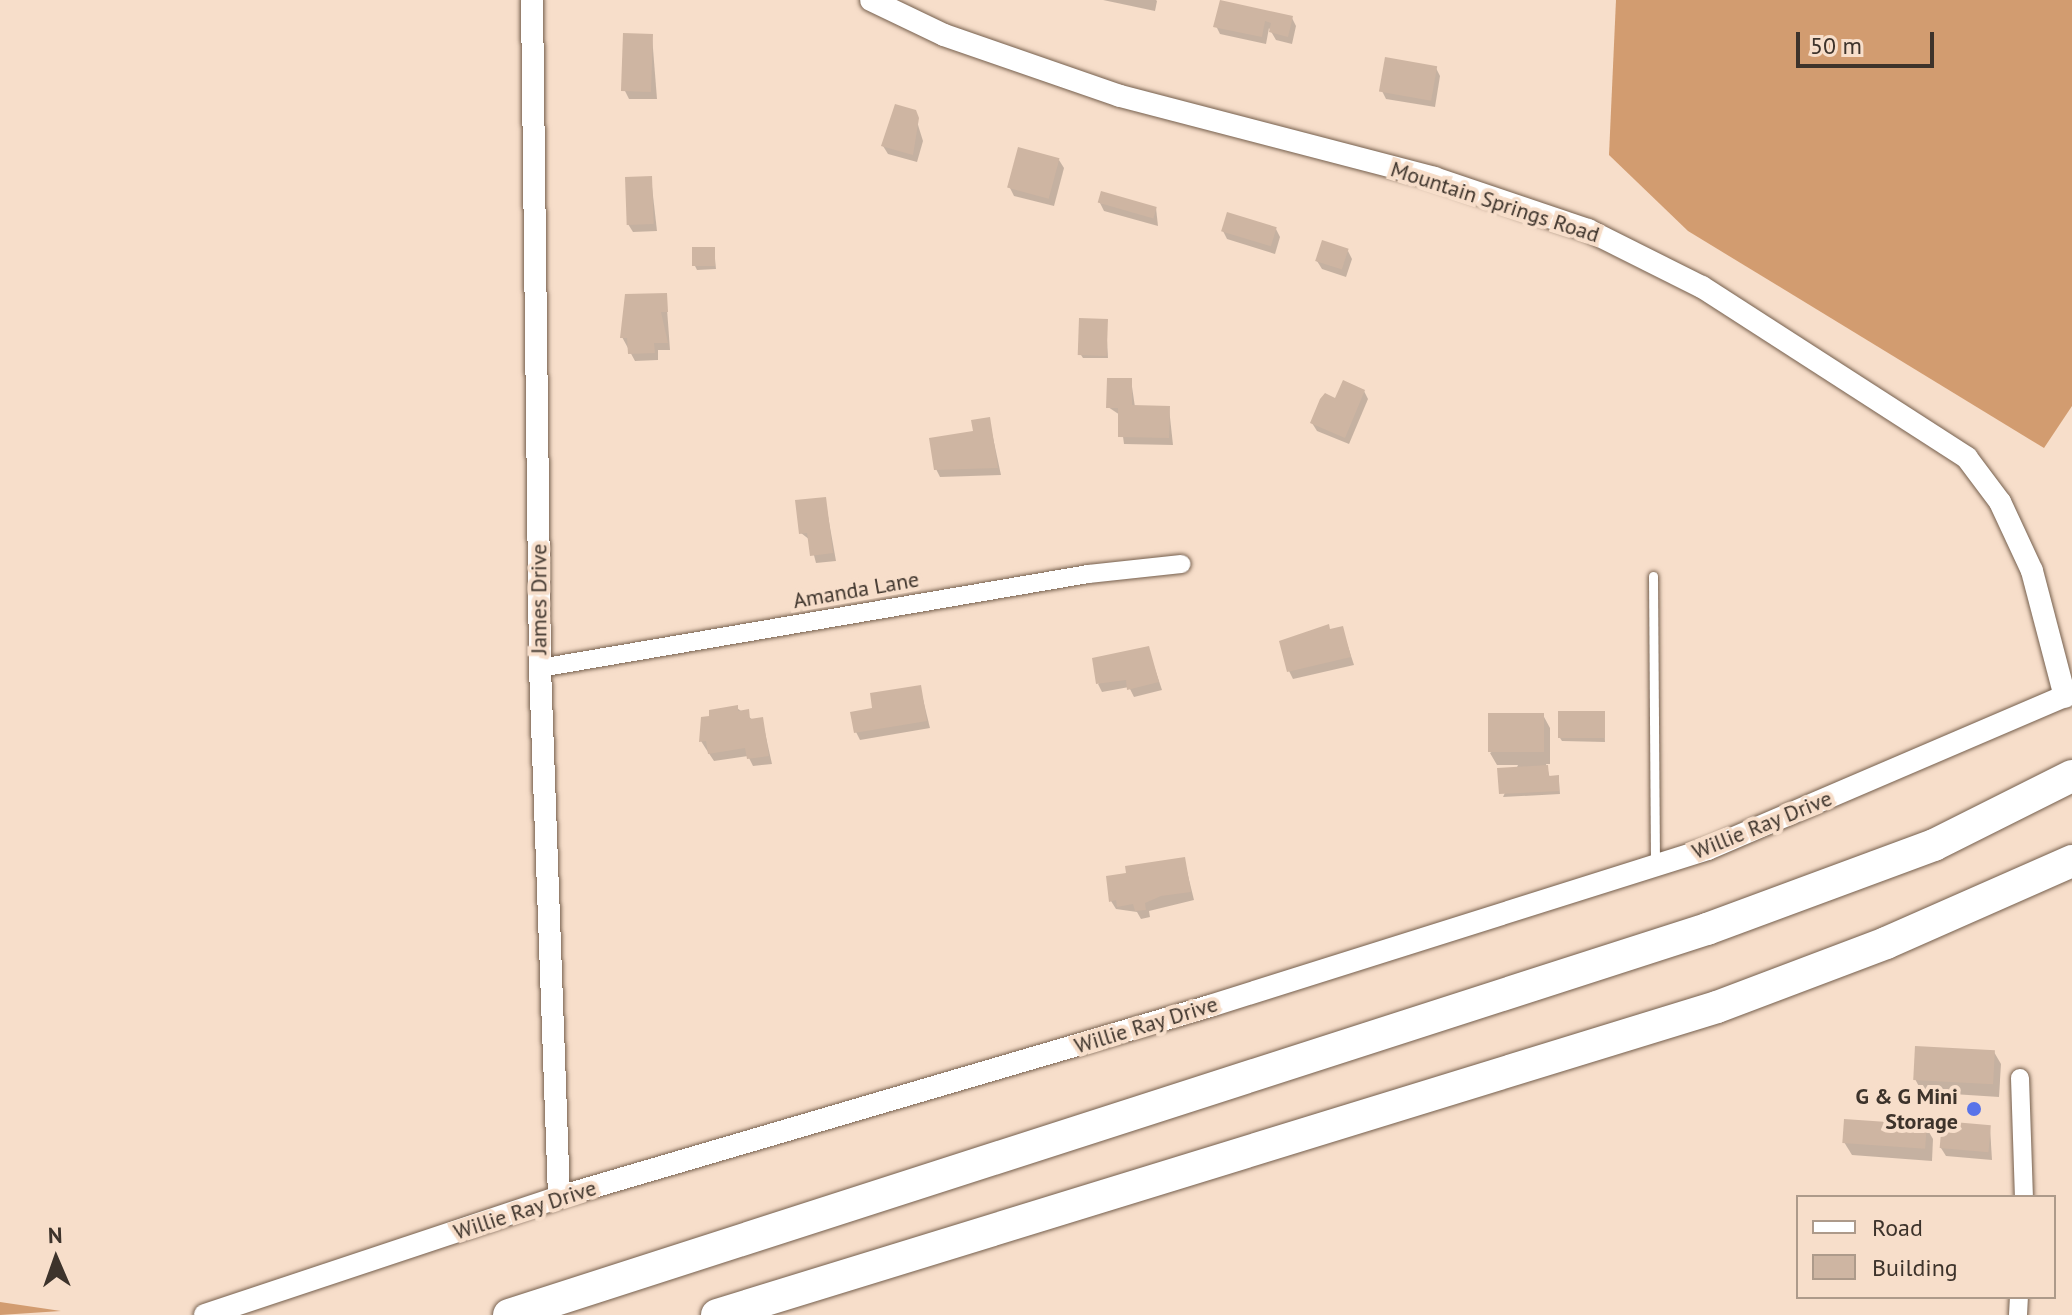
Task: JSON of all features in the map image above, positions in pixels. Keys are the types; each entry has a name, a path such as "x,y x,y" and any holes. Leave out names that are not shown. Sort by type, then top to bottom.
{"highway":[{"path":"509,1315 1707,929 1934,845 2072,776"},
{"path":"717,1315 1717,1007 1886,943 2072,861"}],"street":[{"name":"James Drive","path":"532,0 540,668 559,1197"},
{"name":"Mountain Springs Road","path":"871,0 944,35 1120,96 1434,178 1588,230 1702,287 1967,458 2000,502 2032,571 2068,695"},
{"name":"Amanda Lane","path":"540,668 1088,574 1181,564"},
{"name":"Willie Ray Drive","path":"205,1315 559,1197 1210,1006 1708,849 2068,695"},
{"path":"2020,1078 2024,1195"}],"lane":[{"path":"1653,576 1655,866"}],"shaded area":[{"path":"1616,0 2072,0 2072,406 2044,448 1688,231 1609,155"},
{"path":"0,1302 61,1311 0,1315"}],"building":[{"path":"1220,0 1293,16 1288,37 1269,32 1271,23 1265,21 1262,37 1213,27"},
{"path":"623,33 653,34 651,92 621,91"},
{"path":"1385,57 1437,66 1431,101 1379,91"},
{"path":"895,104 916,110 919,118 913,155 881,146"},
{"path":"1018,147 1060,158 1049,199 1007,188"},
{"path":"652,176 654,224 627,225 625,177"},
{"path":"1101,191 1157,207 1153,219 1098,203"},
{"path":"1227,212 1277,227 1271,246 1221,231"},
{"path":"1322,240 1349,249 1342,270 1315,261"},
{"path":"692,247 715,247 715,266 692,266"},
{"path":"667,293 668,312 661,312 668,343 654,343 655,353 628,354 627,338 620,338 625,294"},
{"path":"1079,318 1108,319 1107,356 1078,355"},
{"path":"1107,378 1132,378 1132,405 1170,406 1169,438 1118,437 1118,408 1106,408"},
{"path":"1343,380 1365,390 1345,438 1310,423 1320,399 1325,393 1335,398"},
{"path":"990,417 998,468 934,470 929,438 973,431 971,420"},
{"path":"826,497 833,553 810,556 807,533 799,534 795,500"},
{"path":"1329,624 1330,629 1343,626 1351,657 1287,672 1279,641"},
{"path":"1149,646 1159,682 1127,690 1126,680 1096,684 1092,658"},
{"path":"921,685 927,721 854,733 850,712 872,708 870,693"},
{"path":"738,705 738,711 749,709 750,719 763,717 769,756 747,759 745,748 708,754 706,741 699,742 701,717 709,716 709,710"},
{"path":"1558,711 1605,711 1605,738 1558,738"},
{"path":"1488,713 1544,713 1544,752 1488,752"},
{"path":"1548,765 1549,776 1559,775 1559,791 1499,794 1497,768"},
{"path":"1185,857 1191,892 1161,896 1145,903 1146,910 1135,911 1133,904 1117,907 1116,900 1109,902 1106,876 1126,873 1125,866"},
{"path":"1915,1046 1995,1050 1993,1084 1913,1080"},
{"path":"1844,1119 1927,1125 1925,1149 1842,1143"},
{"path":"1942,1121 1991,1125 1988,1152 1940,1148"}],"place":[{"name":"G & G Mini Storage","path":"1974,1109"}]}
